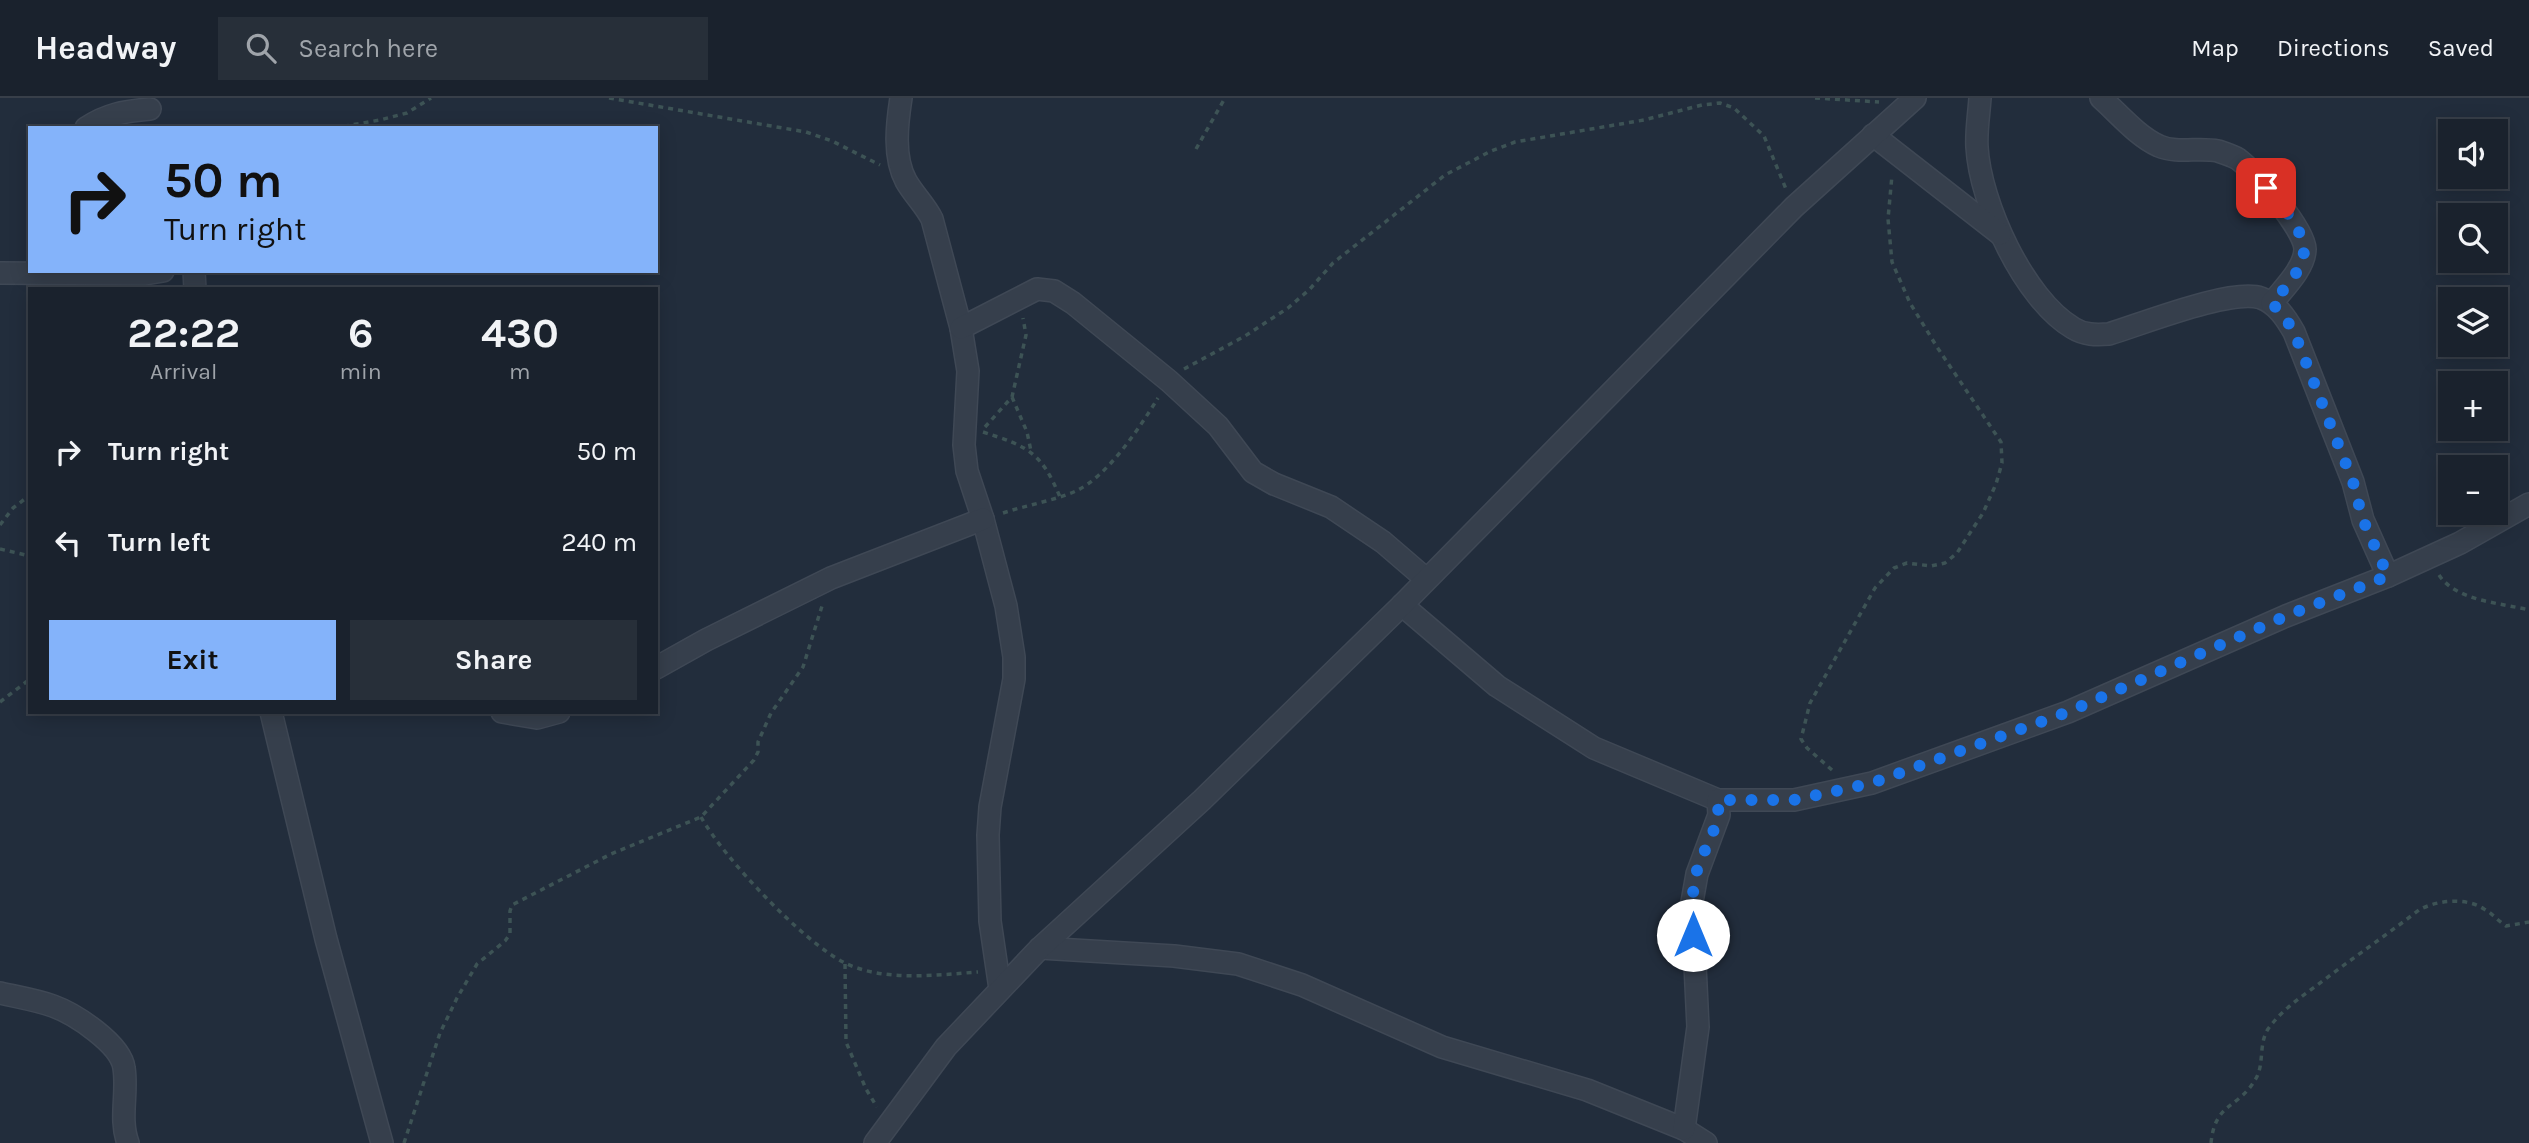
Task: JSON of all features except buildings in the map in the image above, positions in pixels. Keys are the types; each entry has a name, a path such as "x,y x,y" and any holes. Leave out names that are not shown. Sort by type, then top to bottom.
{"street":[{"path":"901,98 896,137 906,181 925,205 932,219 961,328 968,371 964,445 967,471 1006,606 1014,657 1014,679 990,807 988,835 990,921 999,980"},
{"path":"1980,98 1977,147 1984,188 2000,234 2049,310 2074,329 2092,335 2109,334 2241,295 2259,297 2272,303 2286,319 2294,332 2353,482 2363,520 2388,576"},
{"path":"2101,98 2146,139 2161,147 2178,151 2218,151 2236,158 2278,201 2297,229 2305,247 2303,262 2272,303"},
{"path":"874,1143 999,980 1040,948 1202,800 1402,605 1794,207 1912,101"},
{"path":"89,126 102,117 121,111 150,112"},
{"path":"1873,135 2000,234"},
{"path":"0,273 151,273"},
{"path":"961,328 1019,296 1037,289 1054,291 1073,303 1169,381 1218,426 1254,472 1274,484 1331,507 1382,542 1426,579"},
{"path":"1402,605 1496,686 1594,748 1718,800 1794,800 1872,783 2068,712 2286,616 2388,576 2460,543 2529,504"},
{"path":"658,667 831,578 983,519"},
{"path":"271,714 326,939 382,1143"},
{"path":"514,714 537,718 552,714"},
{"path":"1684,1129 1698,1027 1692,902 1696,874 1719,815 1718,800"},
{"path":"1040,948 1174,956 1238,964 1302,985 1442,1047 1587,1090 1684,1129 1706,1143"},
{"path":"0,993 52,1006 77,1017 116,1049 124,1066 124,1132 128,1143"}],"path":[{"path":"346,126 407,113 431,98"},
{"path":"609,98 806,132 880,164 906,181"},
{"path":"1196,149 1225,98"},
{"path":"1815,98 1912,101"},
{"path":"983,519 1060,497 1078,490 1096,478 1143,425 1169,381 1189,364 1245,336 1288,308 1309,290 1333,263 1444,175 1491,151 1515,142 1633,122 1702,104 1720,103 1734,108 1764,136 1794,207"},
{"path":"1852,788 1807,748 1801,739 1810,703 1866,602 1889,573 1907,563 1931,566 1945,563 1967,540 1996,484 2001,463 2001,442 1910,303 1892,262 1888,219 1895,152"},
{"path":"1019,296 1026,335 1012,397 981,431 1031,451 1049,471 1060,497"},
{"path":"1012,397 1027,432 1031,451"},
{"path":"0,524 13,508 28,497"},
{"path":"0,549 28,555"},
{"path":"2428,557 2443,581 2453,589 2529,610"},
{"path":"404,1143 440,1033 477,964 510,934 512,905 611,854 701,817 754,761 758,742 771,713 803,667 831,578"},
{"path":"0,702 28,681"},
{"path":"701,817 715,840 769,899 806,935 845,963 901,975 999,980"},
{"path":"2211,1143 2213,1127 2219,1114 2255,1081 2260,1070 2260,1051 2267,1031 2285,1009 2419,910 2441,901 2467,903 2486,910 2506,926 2529,922"},
{"path":"845,963 846,1042 866,1089 888,1123"}],"route":[{"path":"1693,935 1692,902 1696,874 1714,832 1719,815 1718,800 1794,800 1872,783 2068,712 2286,616 2388,576 2363,520 2353,482 2294,332 2272,303 2303,262 2305,247 2297,229 2266,188"}]}
